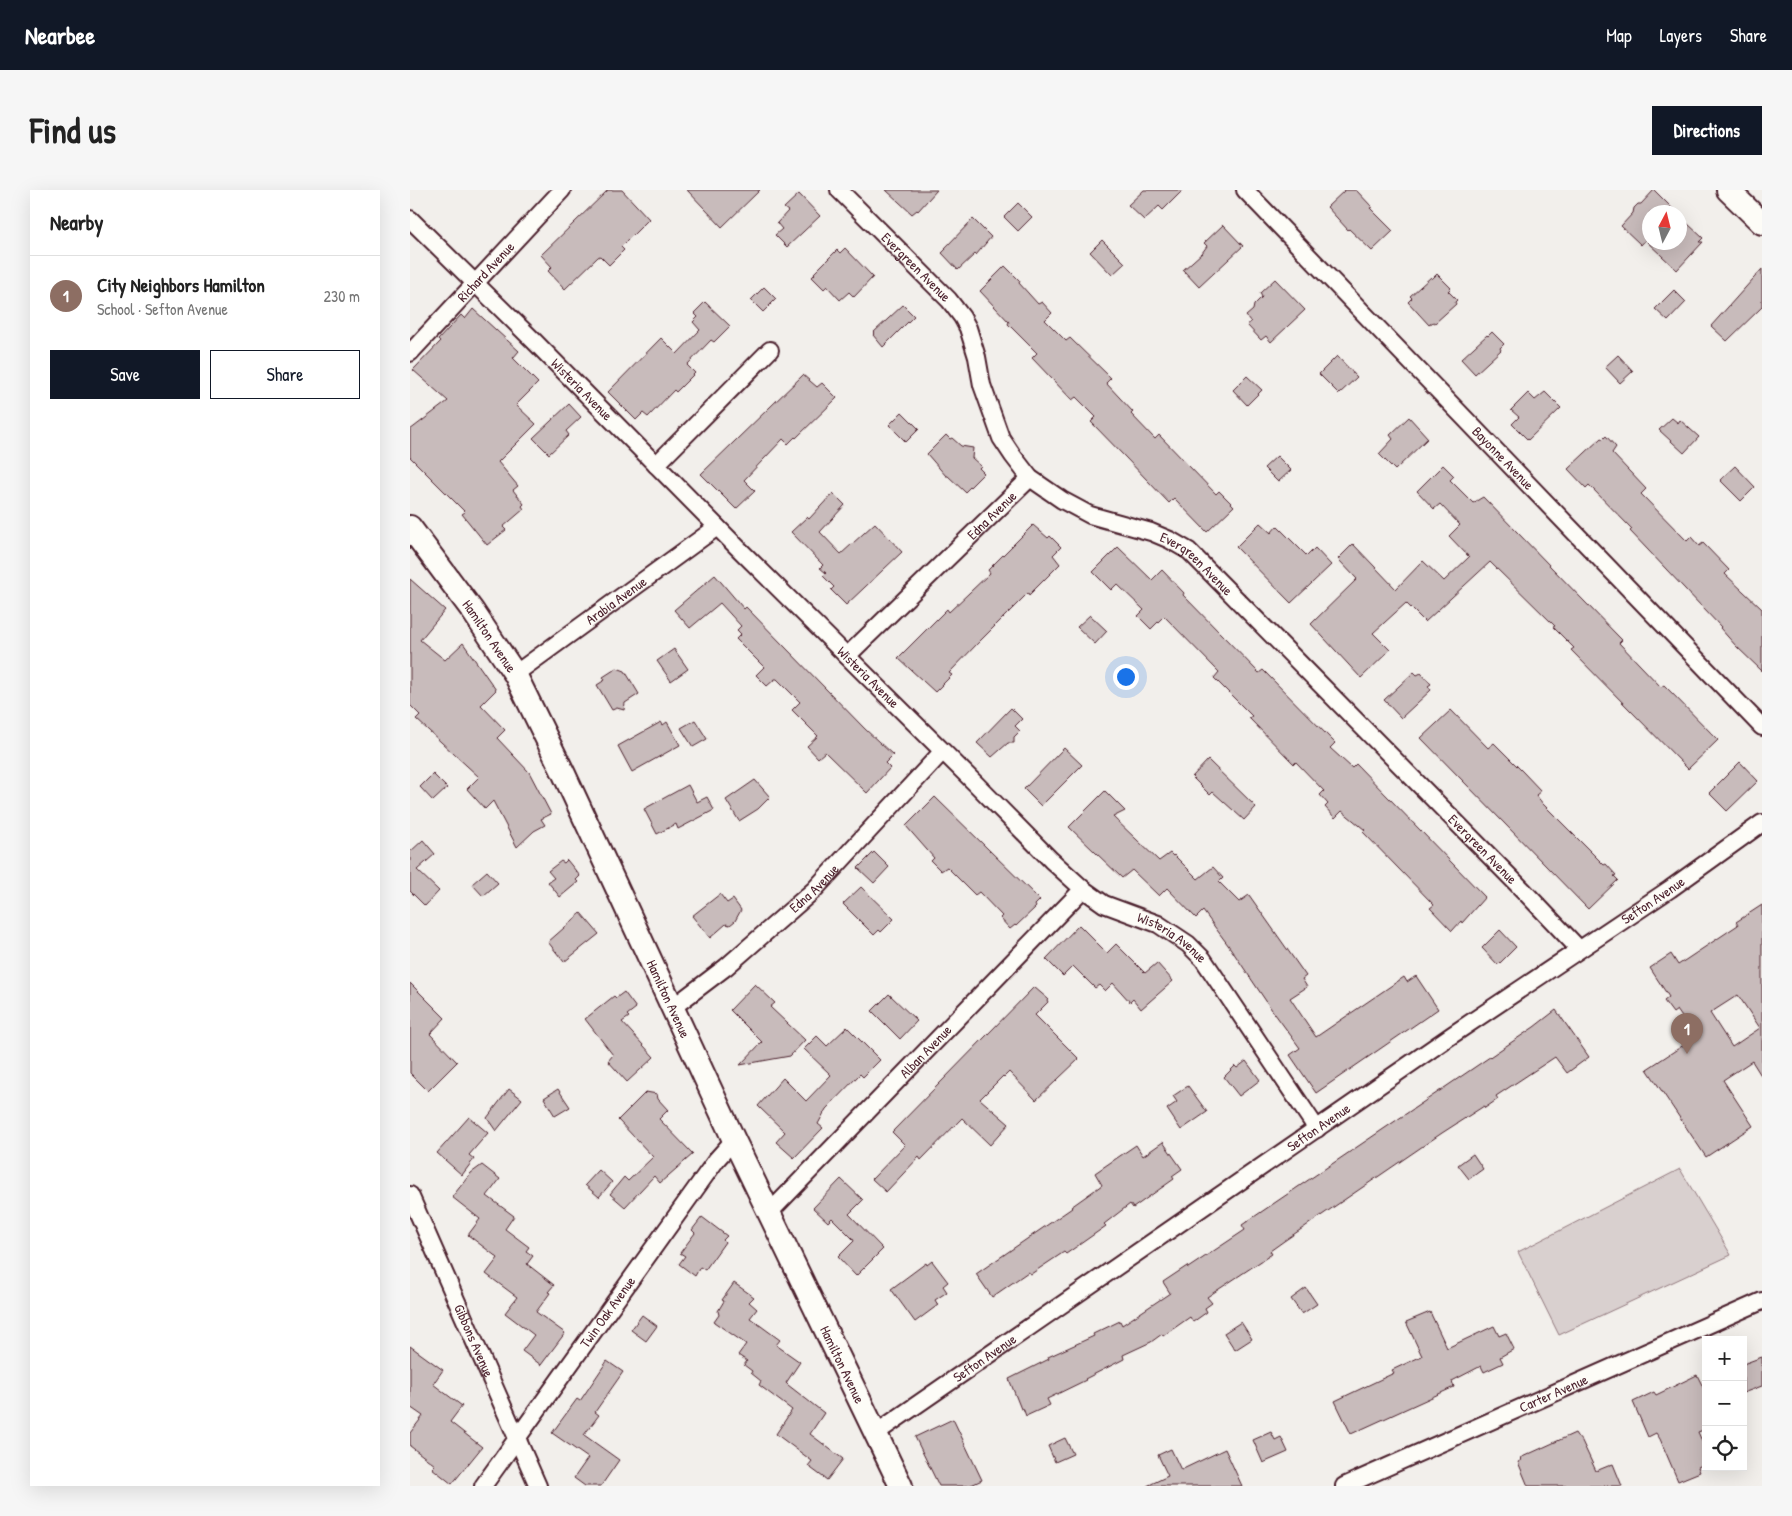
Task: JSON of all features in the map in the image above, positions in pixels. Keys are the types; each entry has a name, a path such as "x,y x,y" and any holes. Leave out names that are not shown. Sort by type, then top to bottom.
{"street":[{"name":"Richard Avenue","path":"410,353 562,190"},
{"name":"Evergreen Avenue","path":"839,190 948,300 962,317 972,339 982,385 1001,438 1030,478 1062,500 1090,515 1151,532 1189,551 1579,949"},
{"name":"Bayonne Avenue","path":"1245,190 1762,727"},
{"path":"1728,190 1762,223"},
{"name":"Wisteria Avenue","path":"410,219 534,341 1050,860 1104,904 1158,924 1188,944 1203,959 1317,1129"},
{"path":"656,465 770,350"},
{"name":"Edna Avenue","path":"847,656 1030,478"},
{"name":"Hamilton Avenue","path":"410,527 472,610 514,674 564,774 734,1140 901,1486"},
{"name":"Arabia Avenue","path":"514,674 717,527"},
{"name":"Edna Avenue","path":"672,1008 726,967 814,890 942,752"},
{"name":"Sefton Avenue","path":"876,1432 1452,1034 1670,889 1762,823"},
{"name":"Alban Avenue","path":"769,1213 1084,889"},
{"name":"Twin Oak Avenue","path":"483,1486 717,1159 734,1140"},
{"name":"Gibbons Avenue","path":"410,1195 538,1486"},
{"name":"Carter Avenue","path":"1344,1486 1371,1482 1762,1301"}],"shaded area":[{"path":"1680,1169 1731,1255 1559,1335 1518,1252"}],"building":[{"path":"608,190 622,190 649,219 621,247 624,250 609,265 600,256 598,257 565,289 548,271 552,267 541,255"},
{"path":"687,190 760,190 722,227"},
{"path":"886,190 937,190 918,211 912,214"},
{"path":"1144,190 1183,190 1163,210 1159,206 1144,220 1128,205"},
{"path":"1345,190 1356,190 1372,207 1370,208 1393,231 1372,251 1348,230 1327,207"},
{"path":"1654,190 1669,205 1642,205 1641,245 1621,226 1633,213 1634,208 1641,204"},
{"path":"799,194 820,216 787,247 775,235 782,229 777,223 788,211 784,208"},
{"path":"1018,203 1032,217 1018,231 1004,217"},
{"path":"973,219 991,237 976,255 958,270 942,253"},
{"path":"1687,223 1703,238 1699,242 1703,242 1677,270 1656,250 1687,250"},
{"path":"1223,225 1243,246 1199,287 1183,270 1202,253 1207,246 1204,243"},
{"path":"1102,240 1125,263 1112,275 1090,252"},
{"path":"845,248 873,277 854,297 849,292 840,300 827,286 824,289 812,277 837,250 840,253"},
{"path":"1005,266 1038,304 1042,302 1052,313 1045,320 1066,341 1070,338 1111,378 1106,383 1133,412 1131,414 1155,439 1159,435 1216,494 1219,491 1234,506 1207,532 1174,498 1169,503 1091,422 1096,417 1076,397 1072,400 1032,358 1037,353 1008,324 1009,322 980,291"},
{"path":"1762,269 1762,307 1727,341 1711,326"},
{"path":"1437,274 1451,288 1448,291 1457,300 1456,304 1435,323 1433,322 1429,325 1408,302 1412,298 1410,296"},
{"path":"1275,279 1305,310 1271,342 1266,336 1261,340 1247,325 1251,322 1246,316 1262,297 1260,293"},
{"path":"764,287 776,299 763,312 751,300"},
{"path":"1674,290 1686,302 1668,321 1655,309"},
{"path":"705,302 730,326 714,342 711,340 687,365 695,373 676,392 674,390 648,417 643,413 636,420 608,392 661,338 677,354 700,330 693,322 698,317 694,313"},
{"path":"903,305 914,316 883,347 873,335 874,332"},
{"path":"473,309 519,351 513,358 538,383 516,405 536,424 498,462 518,486 513,490 524,504 522,506 524,509 503,527 506,530 487,545 462,514 465,512 410,457 410,430 448,401 413,370 440,342 438,340 461,315 465,319"},
{"path":"1492,332 1504,344 1500,348 1501,350 1475,374 1461,359"},
{"path":"1618,355 1633,371 1620,383 1605,367"},
{"path":"1337,356 1357,377 1339,394 1319,374"},
{"path":"803,375 817,387 822,383 837,398 796,438 788,444 783,439 744,480 755,491 736,509 701,474"},
{"path":"1247,376 1262,390 1247,405 1233,390"},
{"path":"1545,392 1561,408 1528,440 1512,424 1519,417 1511,410 1528,393 1535,400"},
{"path":"569,404 581,417 566,431 569,435 549,454 533,438"},
{"path":"902,412 919,429 906,442 889,425"},
{"path":"1409,417 1428,438 1395,470 1379,454 1393,439 1390,435"},
{"path":"1672,418 1678,423 1680,420 1699,437 1684,453 1659,430"},
{"path":"946,435 961,446 973,448 972,458 981,466 979,468 984,473 965,492 946,476 927,454"},
{"path":"1606,436 1616,447 1612,453 1646,489 1641,494 1687,541 1691,537 1699,546 1703,543 1729,570 1725,574 1762,609 1762,671 1736,646 1721,627 1630,531 1632,529 1589,485 1586,488 1568,469 1601,438 1603,439"},
{"path":"1277,456 1291,470 1278,482 1264,468"},
{"path":"1443,465 1454,476 1450,480 1473,503 1483,497 1622,640 1619,643 1661,687 1664,685 1718,740 1688,769 1571,650 1574,648 1553,627 1555,626 1490,562 1425,622 1406,603 1373,633 1390,650 1361,678 1311,624 1357,579 1338,559 1353,544 1396,589 1423,561 1444,581 1469,557 1449,536 1460,525 1440,504 1434,509 1417,491"},
{"path":"1735,466 1755,487 1741,501 1720,480"},
{"path":"833,493 845,505 820,532 841,554 875,523 902,552 846,605 831,590 834,587 823,576 826,573 820,568 823,565 791,532 807,517 809,519"},
{"path":"1260,523 1271,533 1277,526 1307,556 1315,548 1331,565 1291,603 1236,547"},
{"path":"1033,525 1048,538 1050,536 1061,547 1053,555 1060,564 979,642 949,673 952,675 935,692 898,658 947,609 949,612 990,573 988,570"},
{"path":"1118,547 1152,580 1162,570 1184,593 1183,595 1259,673 1263,670 1335,743 1330,748 1352,768 1356,764 1485,897 1462,923 1461,921 1452,931 1430,908 1434,905 1363,832 1365,830 1342,811 1335,818 1325,807 1328,804 1320,795 1324,791 1296,762 1294,764 1249,718 1252,716 1214,678 1219,672 1164,616 1151,629 1138,616 1144,610 1117,584 1111,590 1093,572"},
{"path":"715,575 744,609 746,607 865,729 893,755 885,763 890,768 867,793 825,752 818,758 807,746 818,736 792,710 800,702 777,679 767,686 756,675 764,667 736,639 741,634 737,630 741,626 720,603 690,628 674,610"},
{"path":"410,579 445,610 420,640 445,660 463,643 496,690 481,705 505,730 497,738 529,772 551,814 541,819 545,825 534,831 517,847 493,801 485,809 467,789 479,777 416,719 420,715 410,705"},
{"path":"1090,615 1107,631 1095,644 1077,627"},
{"path":"674,649 688,669 671,681 657,661"},
{"path":"617,668 625,671 639,694 625,703 624,710 617,708 612,710 597,685 605,680 603,677"},
{"path":"1414,672 1417,675 1421,673 1431,684 1428,686 1431,690 1401,718 1384,700"},
{"path":"1011,708 1022,719 1015,726 1020,731 1014,737 1014,743 1008,743 992,757 977,743"},
{"path":"1451,710 1488,748 1494,743 1523,772 1541,791 1536,795 1543,804 1616,875 1614,876 1618,880 1588,909 1421,738"},
{"path":"695,720 707,739 693,747 681,728"},
{"path":"661,722 663,725 667,722 680,745 632,772 618,746"},
{"path":"1064,748 1082,765 1041,806 1024,789"},
{"path":"1208,760 1256,807 1244,820 1213,792 1210,795 1192,777"},
{"path":"1740,762 1758,781 1727,811 1709,793"},
{"path":"433,774 447,788 433,801 420,787"},
{"path":"755,780 770,797 758,809 739,821 726,800"},
{"path":"688,785 697,802 707,797 714,810 678,829 676,824 657,834 644,809"},
{"path":"1105,791 1125,811 1113,817 1159,861 1170,853 1198,879 1213,867 1223,878 1219,882 1239,902 1249,895 1306,976 1302,979 1307,987 1290,998 1316,1037 1404,977 1407,982 1416,976 1438,1009 1316,1093 1290,1055 1300,1048 1203,911 1196,918 1167,888 1159,896 1132,870 1122,878 1069,827"},
{"path":"935,797 1040,900 1035,905 1036,907 1016,926 1010,929 1000,918 1002,916 979,892 975,895 947,867 941,871 931,861 934,858 906,826"},
{"path":"423,840 435,854 417,870 439,891 425,906 410,891 410,852"},
{"path":"874,852 889,867 874,883 858,868"},
{"path":"567,860 580,876 576,880 578,882 560,897 548,882 554,878 548,871 561,861 564,863"},
{"path":"487,871 498,883 483,896 472,884"},
{"path":"861,887 894,919 881,932 879,930 874,935 843,904"},
{"path":"720,894 727,903 733,899 741,910 735,921 730,925 726,924 710,938 692,916"},
{"path":"1762,905 1762,1077 1752,1061 1723,1080 1753,1126 1706,1157 1647,1069 1696,1037 1677,1010 1673,1013 1664,1001 1669,997 1650,968 1671,954 1678,965 1738,925 1736,922","holes":["1738,995 1760,1028 1732,1047 1710,1013"]},
{"path":"581,913 599,934 564,962 548,942"},
{"path":"1079,925 1107,953 1116,944 1145,973 1157,963 1173,981 1141,1009 1133,999 1130,1002 1113,983 1105,991 1099,985 1095,988 1073,966 1063,976 1046,959"},
{"path":"1500,930 1516,947 1498,965 1482,948"},
{"path":"410,983 445,1018 430,1034 457,1062 428,1091 410,1073"},
{"path":"755,984 775,1003 770,1007 805,1040 790,1056 740,1065 762,1042 730,1010"},
{"path":"1034,987 1048,999 1048,1002 1035,1015 1079,1059 1036,1100 1009,1072 1003,1076 980,1099 1009,1124 990,1145 962,1118 921,1160 919,1157 886,1192 872,1179 905,1145 892,1132"},
{"path":"624,992 636,1008 622,1022 654,1057 627,1082 608,1061 613,1055 585,1019 614,996 616,998"},
{"path":"889,994 917,1021 900,1039 872,1011"},
{"path":"1556,1010 1589,1057 1567,1073 1555,1057 1496,1096 1498,1099 1485,1108 1484,1106 1442,1133 1284,1241 1270,1251 1272,1254 1207,1297 1212,1303 1205,1308 1207,1312 1193,1322 1190,1317 1163,1336 1162,1334 1151,1342 1123,1355 1124,1359 1047,1399 1050,1405 1026,1416 1023,1408 1021,1409 1009,1379 1120,1321 1122,1325 1170,1293 1163,1282 1187,1266 1188,1268 1245,1230 1242,1225 1534,1027"},
{"path":"847,1027 880,1060 863,1077 860,1074 826,1109 818,1124 823,1128 794,1158 776,1142 785,1132 758,1106 783,1078 806,1101 831,1075 804,1049 817,1036 827,1046"},
{"path":"1246,1061 1260,1080 1239,1096 1224,1077 1235,1066 1237,1068"},
{"path":"1188,1086 1207,1112 1181,1130 1167,1109 1177,1102 1173,1096"},
{"path":"509,1089 522,1099 496,1131 487,1118"},
{"path":"558,1089 570,1107 555,1116 544,1098"},
{"path":"646,1092 657,1094 658,1099 668,1110 659,1119 693,1154 660,1183 654,1176 625,1207 610,1194 624,1177 628,1181 653,1157 618,1120"},
{"path":"469,1117 488,1133 469,1155 474,1159 462,1175 437,1153"},
{"path":"1163,1142 1182,1169 1172,1176 1174,1179 1133,1208 1130,1204 1104,1224 1106,1226 1066,1254 1064,1252 1031,1274 1028,1272 992,1297 976,1274 1102,1185 1095,1173 1136,1145 1143,1156"},
{"path":"1473,1154 1483,1169 1469,1179 1458,1165"},
{"path":"482,1165 500,1179 487,1196 514,1216 505,1229 529,1247 526,1251 533,1256 527,1264 554,1285 536,1312 565,1333 541,1365 522,1351 534,1335 505,1313 517,1297 486,1274 498,1258 468,1235 480,1219 452,1197 471,1173"},
{"path":"599,1170 612,1182 599,1197 585,1185"},
{"path":"841,1179 863,1200 849,1214 883,1249 856,1276 838,1257 854,1241 853,1239 832,1218 828,1222 813,1208"},
{"path":"702,1217 727,1236 723,1240 725,1242 705,1270 700,1267 695,1276 679,1264 685,1256 680,1253 695,1233 692,1230"},
{"path":"932,1261 948,1282 943,1286 947,1292 935,1300 938,1305 915,1322 891,1289 926,1263 927,1265"},
{"path":"734,1283 754,1297 749,1302 757,1309 750,1318 780,1340 776,1345 800,1362 786,1383 824,1413 810,1434 843,1459 827,1480 808,1466 812,1461 776,1434 792,1410 759,1385 761,1381 744,1365 747,1361 738,1355 746,1344 714,1322 719,1315 718,1311 724,1301 722,1300"},
{"path":"1306,1288 1317,1304 1302,1314 1291,1299"},
{"path":"1430,1312 1447,1348 1494,1326 1499,1336 1506,1333 1514,1349 1500,1357 1503,1363 1484,1372 1481,1366 1452,1381 1454,1387 1351,1434 1335,1401 1394,1373 1392,1370 1422,1356 1406,1322"},
{"path":"642,1315 657,1326 646,1341 631,1330"},
{"path":"1241,1322 1252,1339 1235,1350 1224,1333"},
{"path":"410,1346 443,1370 433,1384 462,1406 450,1422 482,1447 452,1484 432,1468 435,1465 410,1446 410,1433 423,1416 410,1407"},
{"path":"1762,1357 1762,1386 1747,1392 1747,1381 1747,1363"},
{"path":"607,1361 623,1372 595,1412 599,1415 584,1435 619,1460 601,1486 585,1486 574,1478 588,1458 552,1433 577,1399 580,1401"},
{"path":"1697,1375 1702,1385 1702,1430 1698,1432 1702,1441 1702,1465 1698,1467 1700,1472 1678,1481 1660,1439 1656,1433 1648,1437 1633,1402 1654,1392 1656,1395"},
{"path":"953,1419 982,1480 969,1486 939,1486 915,1437"},
{"path":"1271,1432 1275,1440 1281,1437 1288,1452 1263,1463 1253,1440"},
{"path":"1575,1433 1581,1439 1596,1471 1613,1464 1622,1486 1528,1486 1518,1462 1522,1460 1520,1458"},
{"path":"1065,1438 1073,1454 1055,1462 1048,1446"},
{"path":"1171,1449 1181,1470 1225,1449 1242,1486 1147,1486 1168,1476 1158,1455"}],"place":[{"name":"City Neighbors Hamilton","path":"1687,1054"}]}
